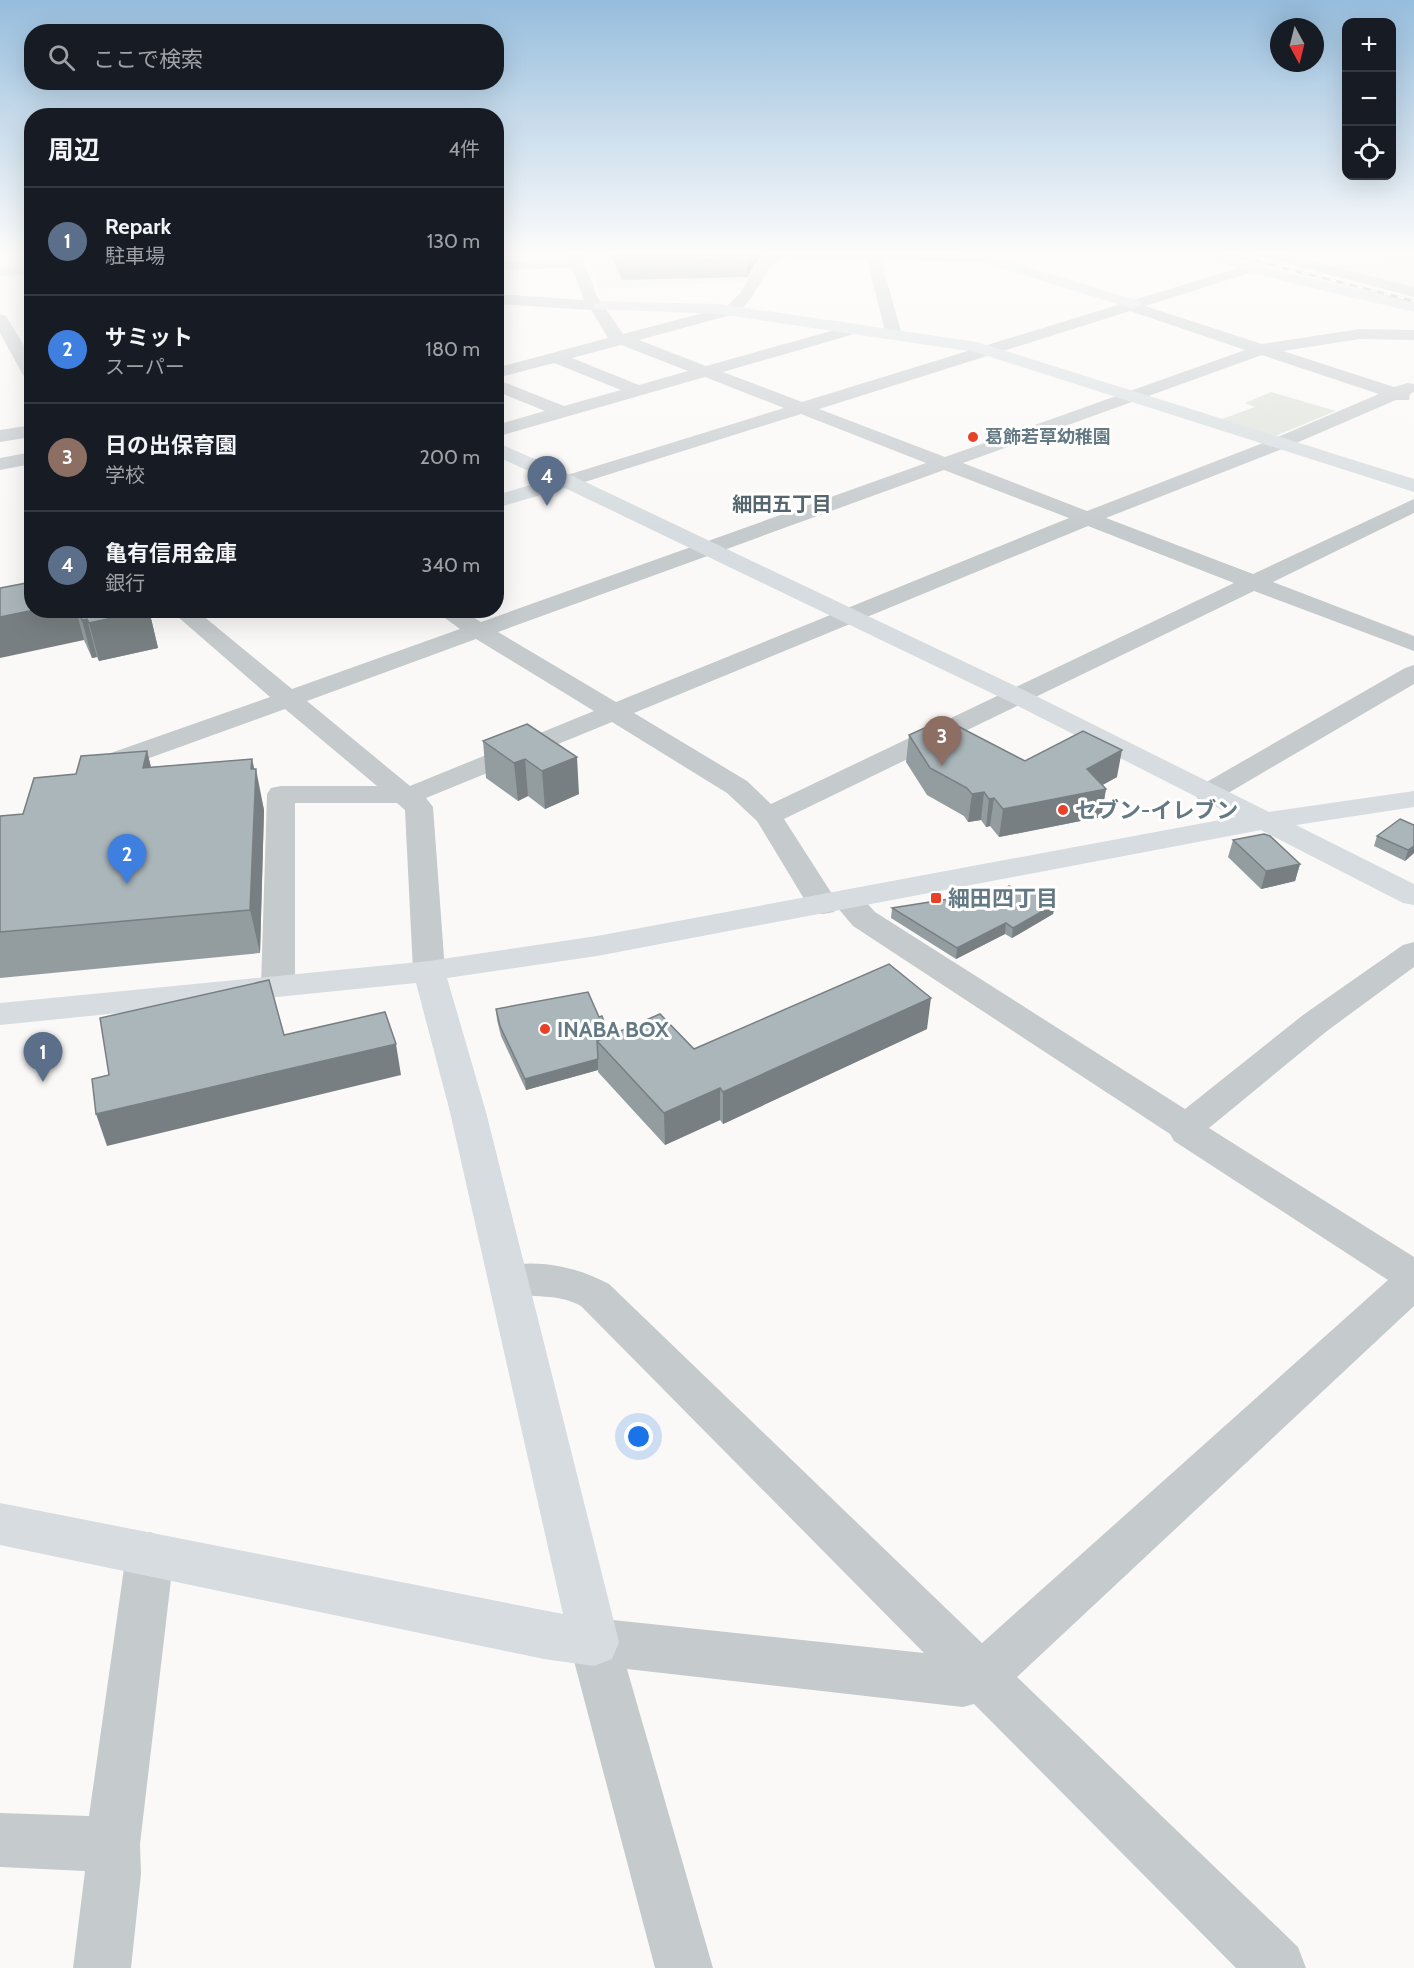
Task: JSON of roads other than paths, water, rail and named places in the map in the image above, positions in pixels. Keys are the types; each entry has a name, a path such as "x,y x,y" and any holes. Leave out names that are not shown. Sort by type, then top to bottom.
{"street":[{"path":"504,368 607,344"},
{"path":"632,344 1414,644"},
{"path":"504,428 802,344"},
{"path":"949,344 987,350 1414,486"},
{"path":"504,500 1007,344"},
{"path":"1258,344 1408,392"},
{"path":"89,770 705,547 1133,396 1272,348 1298,344"},
{"path":"0,355 24,352"},
{"path":"555,357 637,390"},
{"path":"504,387 562,412"},
{"path":"278,986 281,794 406,795 422,791 1088,518 1408,392"},
{"path":"0,436 24,432"},
{"path":"504,452 1019,698 1414,896"},
{"path":"0,464 24,460"},
{"path":"768,816 1019,698 1252,582 1414,505"},
{"path":"191,618 419,807 429,971 468,1112 594,1642 684,1968"},
{"path":"0,1524 544,1635 963,1682 981,1677 1414,1279 1187,1132 1186,1126 864,919 835,903 768,816 737,787 458,618"},
{"path":"1208,793 1414,673"},
{"path":"0,1014 429,971 650,938 835,903 999,868 1264,821 1414,799"},
{"path":"1186,1126 1315,1023 1414,952"},
{"path":"509,1280 580,1285 595,1295 1277,1968"},
{"path":"102,1968 113,1874 112,1844 150,1554"},
{"path":"0,1840 112,1844"}],"place":[{"name":"葛飾若草幼稚園","path":"973,437"},
{"name":"亀有信用金庫","path":"547,506"},
{"name":"日の出保育園","path":"942,766"},
{"name":"セブン-イレブン","path":"1063,810"},
{"name":"サミット","path":"127,884"},
{"name":"細田四丁目","path":"936,898"},
{"name":"INABA BOX","path":"545,1029"},
{"name":"Repark","path":"43,1082"}],"district":[{"name":"細田五丁目","path":"782,504"}]}
